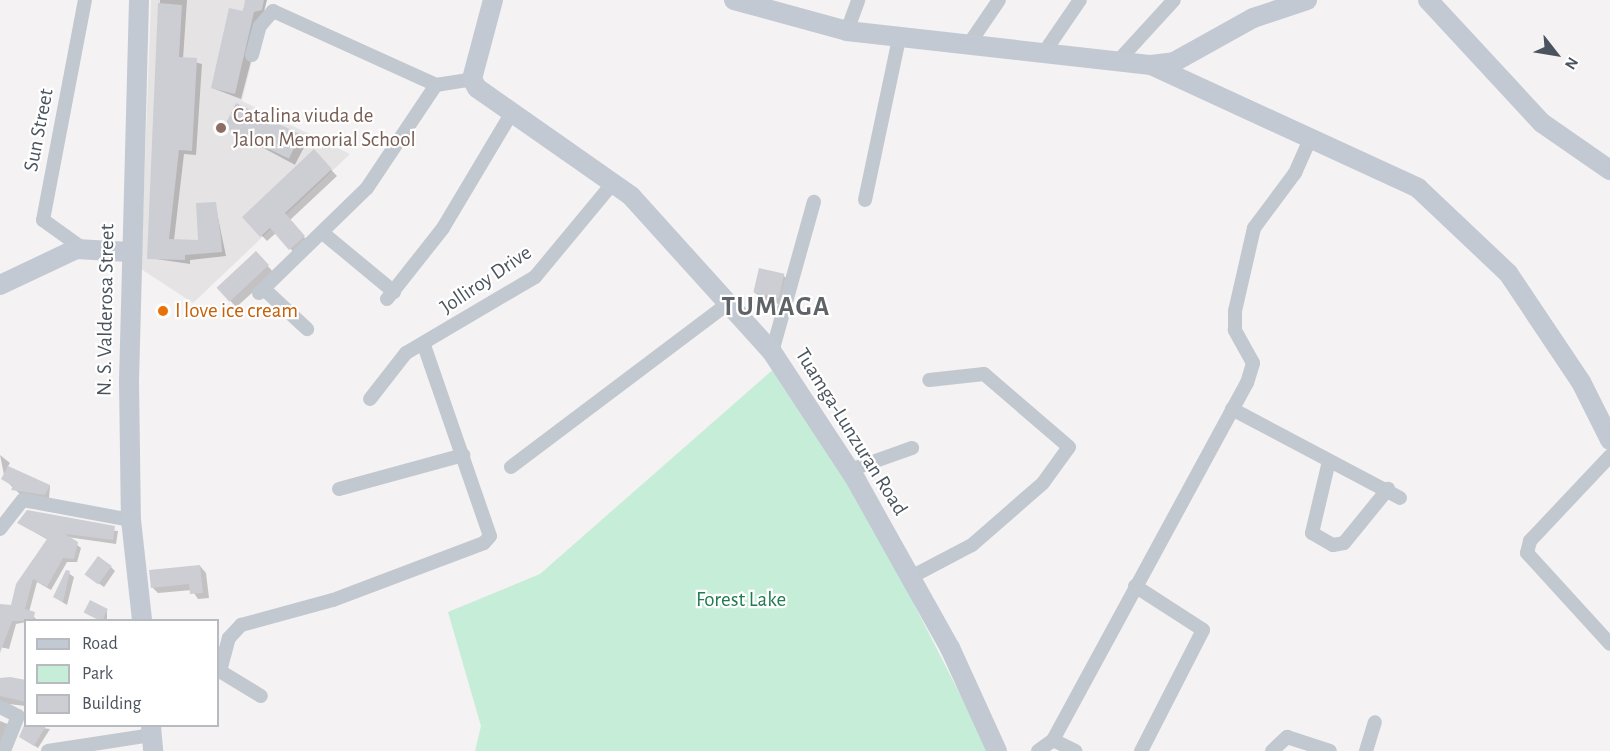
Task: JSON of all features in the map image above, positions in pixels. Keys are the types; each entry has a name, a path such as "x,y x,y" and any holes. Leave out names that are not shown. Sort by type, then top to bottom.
{"street":[{"name":"Sun Street","path":"85,0 44,220 86,248"},
{"name":"N. S. Valderosa Street","path":"139,0 130,252 131,520 142,619"},
{"path":"252,55 267,14 283,12 436,85 472,79 493,0"},
{"path":"734,0 847,31 1151,65 1418,188 1484,246 1558,345 1610,440"},
{"path":"847,31 858,0"},
{"path":"969,44 999,0"},
{"path":"1043,54 1080,0"},
{"path":"1119,60 1174,0"},
{"path":"1151,65 1174,62 1254,18 1307,0"},
{"path":"1428,0 1542,123 1610,170"},
{"path":"865,200 899,38"},
{"name":"Tuamga-Lunzuran Road","path":"472,79 512,114 614,182 663,227 772,352 850,470 911,577 998,751"},
{"path":"307,329 261,291 324,234 407,134 436,85"},
{"path":"324,234 390,296 443,228 512,114"},
{"path":"1038,751 1053,740 1232,409 1252,363 1235,330 1254,228 1295,173 1310,139"},
{"name":"Jolliroy Drive","path":"370,399 398,361 535,277 614,182"},
{"path":"772,352 814,202"},
{"path":"0,285 86,248 130,252"},
{"path":"511,467 730,303"},
{"path":"261,696 219,670 229,638 241,625 333,600 484,543 490,529 424,345"},
{"path":"911,577 972,545 1043,483 1069,447 984,374 929,380"},
{"path":"1232,409 1329,461 1388,489 1400,498"},
{"path":"850,470 912,448"},
{"path":"339,489 463,455"},
{"path":"1610,456 1530,541 1527,553 1610,644"},
{"path":"1329,461 1312,533 1333,545 1344,543 1388,489"},
{"path":"0,529 23,500 131,520"},
{"path":"1135,586 1203,630 1142,751"},
{"path":"0,707 18,716 4,751"},
{"path":"1366,751 1375,722"},
{"path":"48,751 152,737"},
{"path":"1272,751 1287,737 1330,751"},
{"path":"1053,740 1076,751"}],"shaded area":[{"name":"Catalina viuda de Jalon Memorial School","path":"151,0 267,0 242,101 350,154 193,303 141,269"}],"green space":[{"name":"Forest Lake","path":"777,366 853,485 989,751 475,751 481,726 448,612 540,574"}],"building":[{"path":"245,0 264,0 262,10 254,12 235,94 211,88 229,8 243,11"},
{"path":"158,3 182,5 179,57 197,58 192,151 179,150 169,239 198,240 196,203 216,202 221,238 222,252 185,255 185,260 147,259"},
{"path":"236,103 301,135 289,159 224,127"},
{"path":"314,149 332,169 285,213 305,236 289,250 270,228 260,237 242,217"},
{"path":"256,251 269,265 229,302 217,288"},
{"path":"759,268 784,274 779,298 753,292"},
{"path":"8,466 50,485 45,495 11,490 13,486 1,479"},
{"path":"27,510 115,526 113,540 65,534 78,542 74,559 63,558 47,587 33,579 25,609 35,612 33,619 12,621 0,653 0,604 11,605 16,584 47,539 17,523"},
{"path":"98,556 112,566 98,585 84,575"},
{"path":"200,565 203,593 190,594 189,584 151,588 149,570"},
{"path":"66,570 70,571 63,602 53,597"},
{"path":"90,600 108,609 103,619 96,619 84,612"},
{"path":"0,678 24,680 24,702 0,696"},
{"path":"24,726 45,727 34,746 19,737"}],"place":[{"name":"Catalina viuda de Jalon Memorial School","path":"221,128"},
{"name":"I love ice cream","path":"163,311"}],"district":[{"name":"TUMAGA","path":"776,307"}]}
